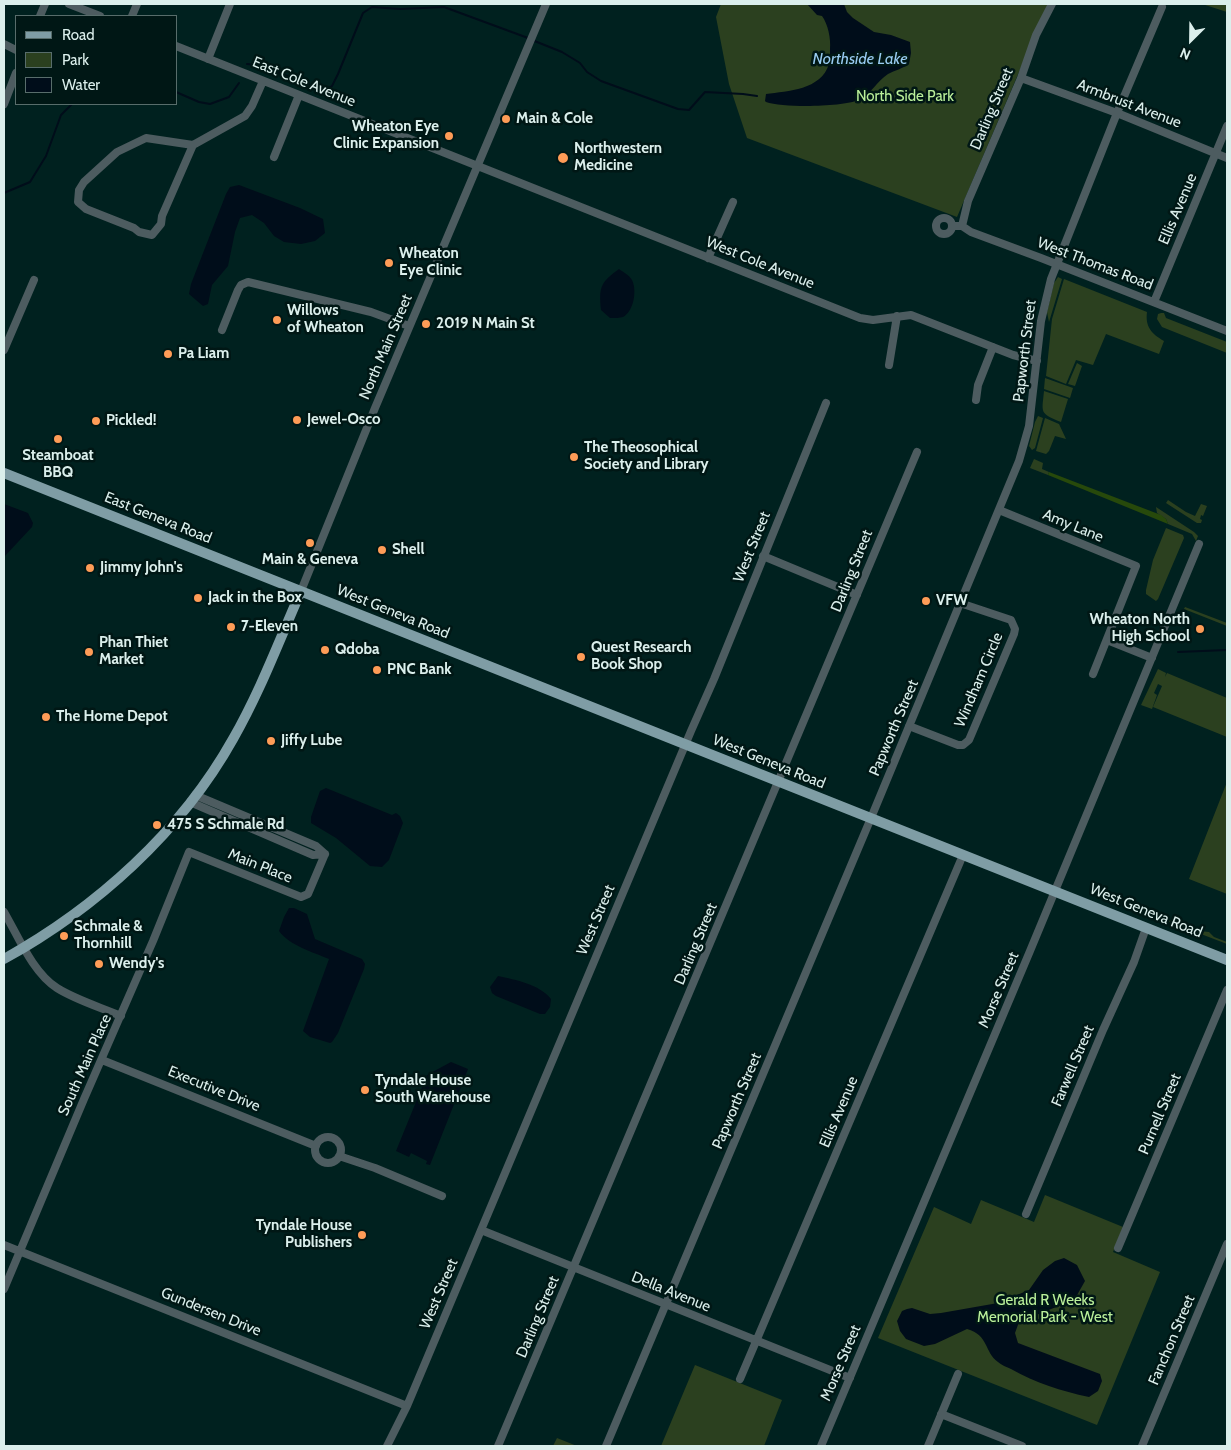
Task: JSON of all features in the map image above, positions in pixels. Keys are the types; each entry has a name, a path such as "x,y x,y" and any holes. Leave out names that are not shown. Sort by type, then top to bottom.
{"main road":[{"name":"East Geneva Road","path":"4,473 300,591"},
{"name":"West Geneva Road","path":"300,591 1227,960"},
{"path":"4,959 67,919 105,890 148,849 192,799 229,746 239,728 263,678 300,591"}],"street":[{"path":"69,4 97,15"},
{"path":"208,59 230,4"},
{"name":"North Main Street","path":"300,591 546,4"},
{"name":"Darling Street","path":"962,226 968,201 1021,78 1036,34 1052,4"},
{"name":"Papworth Street","path":"606,1446 871,818 1024,448 1031,414 1044,307 1056,264 1162,7"},
{"name":"East Cole Avenue","path":"178,47 477,166"},
{"path":"4,104 15,76"},
{"name":"Armbrust Avenue","path":"1021,78 1117,113 1227,158"},
{"path":"193,145 146,138 117,152 84,182 78,190 78,202 86,209 134,228 139,232 152,235 161,224 162,216 193,145 245,116 252,106 263,81"},
{"path":"274,158 299,95"},
{"name":"Ellis Avenue","path":"1154,302 1227,126"},
{"name":"West Cole Avenue","path":"477,166 860,318 873,320 911,316 993,347 1037,361"},
{"path":"708,258 733,202"},
{"name":"West Thomas Road","path":"952,226 962,226 971,232 1227,331"},
{"path":"4,350 34,280"},
{"path":"222,330 238,290 241,285 248,282 371,312 410,326"},
{"path":"889,365 897,316"},
{"path":"976,400 978,386 993,347"},
{"name":"West Street","path":"387,1446 406,1406 714,679 826,403"},
{"name":"Darling Street","path":"498,1446 917,452"},
{"name":"Amy Lane","path":"999,510 1136,566 1107,640"},
{"name":"Morse Street","path":"821,1446 1199,544"},
{"path":"763,556 857,596"},
{"name":"Windham Circle","path":"909,726 958,745 963,745 969,740 1010,642 1015,629 1011,620 960,603"},
{"path":"1093,674 1107,640 1152,658"},
{"name":"Main Place","path":"189,852 301,897 308,894 325,854 313,855 192,799"},
{"name":"South Main Place","path":"4,1289 189,852"},
{"name":"Ellis Avenue","path":"740,1379 963,855"},
{"path":"4,912 24,948 42,975 54,987 121,1016"},
{"name":"Farwell Street","path":"1026,1214 1103,1030 1134,962 1146,928"},
{"name":"Purnell Street","path":"1118,1248 1227,990"},
{"name":"Executive Drive","path":"102,1060 316,1146 318,1158 325,1162 333,1162 339,1156 376,1168 442,1196"},
{"path":"316,1146 321,1139 333,1138 339,1144 341,1152 339,1156"},
{"name":"Della Avenue","path":"481,1230 850,1378"},
{"name":"Gundersen Drive","path":"4,1245 406,1406"},
{"name":"Fanchon Street","path":"1142,1446 1226,1248"},
{"path":"928,1446 958,1374"},
{"path":"941,1414 1022,1446"}],"green space":[{"name":"North Side Park","path":"721,4 1048,4 957,217 747,138 729,84 716,17"},
{"path":"1202,4 1227,4 1227,12"},
{"path":"1058,277 1062,279 1049,322 1047,312 1054,283"},
{"path":"1064,279 1147,312 1147,322 1150,330 1164,341 1159,354 1106,334 1093,365 1076,360 1066,384 1046,376 1052,319"},
{"path":"1164,313 1166,318 1227,342 1227,353 1162,327 1157,319 1158,314"},
{"path":"1077,363 1082,366 1075,386 1068,384"},
{"path":"1045,378 1073,388 1070,398 1044,389"},
{"path":"1044,391 1068,399 1061,422 1045,414 1043,408"},
{"path":"1038,416 1043,418 1035,448 1032,450 1029,446"},
{"path":"1045,418 1059,424 1066,439 1055,436 1046,454 1036,451"},
{"path":"1034,459 1043,463 1042,469 1049,472 1048,475 1030,468"},
{"path":"1049,472 1161,515 1168,524 1048,475"},
{"path":"1168,500 1195,516 1201,504 1207,506 1203,516 1201,515 1201,523 1197,523 1166,503"},
{"path":"1156,507 1194,532 1198,536 1196,541 1192,534 1168,524 1166,519 1157,513"},
{"path":"1166,528 1183,535 1184,538 1156,601 1146,594 1146,590 1153,560"},
{"path":"1185,607 1227,623 1227,626 1184,609"},
{"path":"1158,669 1166,673 1165,677 1167,673 1227,698 1227,737 1153,707 1162,686 1158,684 1154,693 1157,695 1152,709 1141,705"},
{"path":"1227,782 1227,894 1189,879"},
{"path":"1156,911 1164,918 1199,931 1209,932 1214,937 1227,942 1227,944 1154,916"},
{"name":"Gerald R Weeks Memorial Park - West","path":"1045,1195 1123,1227 1113,1252 1160,1272 1097,1425 878,1338 934,1207 971,1224 981,1200 1034,1222"},
{"path":"695,1365 782,1400 764,1446 661,1446"},
{"path":"557,1438 577,1446 553,1446"}],"water":[{"name":"Northside Lake","path":"807,4 844,4 847,12 853,18 874,32 891,35 910,42 909,64 888,74 859,100 840,104 799,106 766,102 766,94 803,88 811,84 825,73 829,64 830,41 826,23 822,16 817,15"},
{"path":"239,185 300,208 323,219 325,233 315,241 301,244 284,242 274,236 264,223 252,215 240,218 228,266 212,285 208,304 203,306 189,294 191,284 226,194 230,187"},
{"path":"619,269 628,275 634,284 634,300 630,310 623,317 610,318 601,310 600,296 604,282"},
{"path":"4,504 28,513 33,523 32,527 4,557"},
{"path":"326,788 392,815 396,813 400,816 403,823 389,860 382,867 370,866 336,838 311,823 311,817 320,791"},
{"path":"289,908 294,908 307,914 315,939 362,959 365,964 338,1033 330,1043 310,1037 303,1031 329,959 295,945 279,931"},
{"path":"498,976 534,986 551,999 550,1007 545,1014 540,1014 496,996 492,993 490,987"},
{"path":"451,1062 468,1069 430,1165 426,1164 427,1161 411,1153 409,1157 396,1151 427,1075"},
{"path":"1064,1258 1077,1265 1085,1281 1076,1297 1019,1322 1015,1333 1018,1343 1100,1374 1102,1381 1098,1391 1089,1397 1049,1386 1002,1365 990,1353 983,1339 967,1329 935,1344 924,1346 906,1339 900,1331 897,1321 902,1311 912,1308 930,1314 998,1303 1029,1290 1043,1270 1055,1261"}],"waterway":[{"path":"325,90 332,86 338,74 363,13 372,7 400,9 444,7 528,38"},
{"path":"532,40 562,52 580,63 587,72 601,81 678,109 689,110 705,92 757,96"},
{"path":"247,64 259,65 313,86"},
{"path":"178,93 199,102 210,104 229,97 239,83"},
{"path":"4,193 30,182 46,156 61,115 71,105"},
{"path":"1178,652 1227,650"}],"place":[{"name":"Main & Cole","path":"506,119"},
{"name":"Wheaton Eye Clinic Expansion","path":"449,136"},
{"name":"Northwestern Medicine","path":"563,158"},
{"name":"Wheaton Eye Clinic","path":"389,263"},
{"name":"Willows of Wheaton","path":"277,320"},
{"name":"2019 N Main St","path":"426,324"},
{"name":"Pa Liam","path":"168,354"},
{"name":"Jewel-Osco","path":"297,420"},
{"name":"Pickled!","path":"96,421"},
{"name":"Steamboat BBQ","path":"58,439"},
{"name":"The Theosophical Society and Library","path":"574,457"},
{"name":"Main & Geneva","path":"310,543"},
{"name":"Shell","path":"382,550"},
{"name":"Jimmy John's","path":"90,568"},
{"name":"Jack in the Box","path":"198,598"},
{"name":"VFW","path":"926,601"},
{"name":"7-Eleven","path":"231,627"},
{"name":"Wheaton North High School","path":"1200,629"},
{"name":"Qdoba","path":"325,650"},
{"name":"Phan Thiet Market","path":"89,652"},
{"name":"Quest Research Book Shop","path":"581,657"},
{"name":"PNC Bank","path":"377,670"},
{"name":"The Home Depot","path":"46,717"},
{"name":"Jiffy Lube","path":"271,741"},
{"name":"475 S Schmale Rd","path":"157,825"},
{"name":"Schmale & Thornhill","path":"64,936"},
{"name":"Wendy's","path":"99,964"},
{"name":"Tyndale House South Warehouse","path":"365,1090"},
{"name":"Tyndale House Publishers","path":"362,1235"}]}
